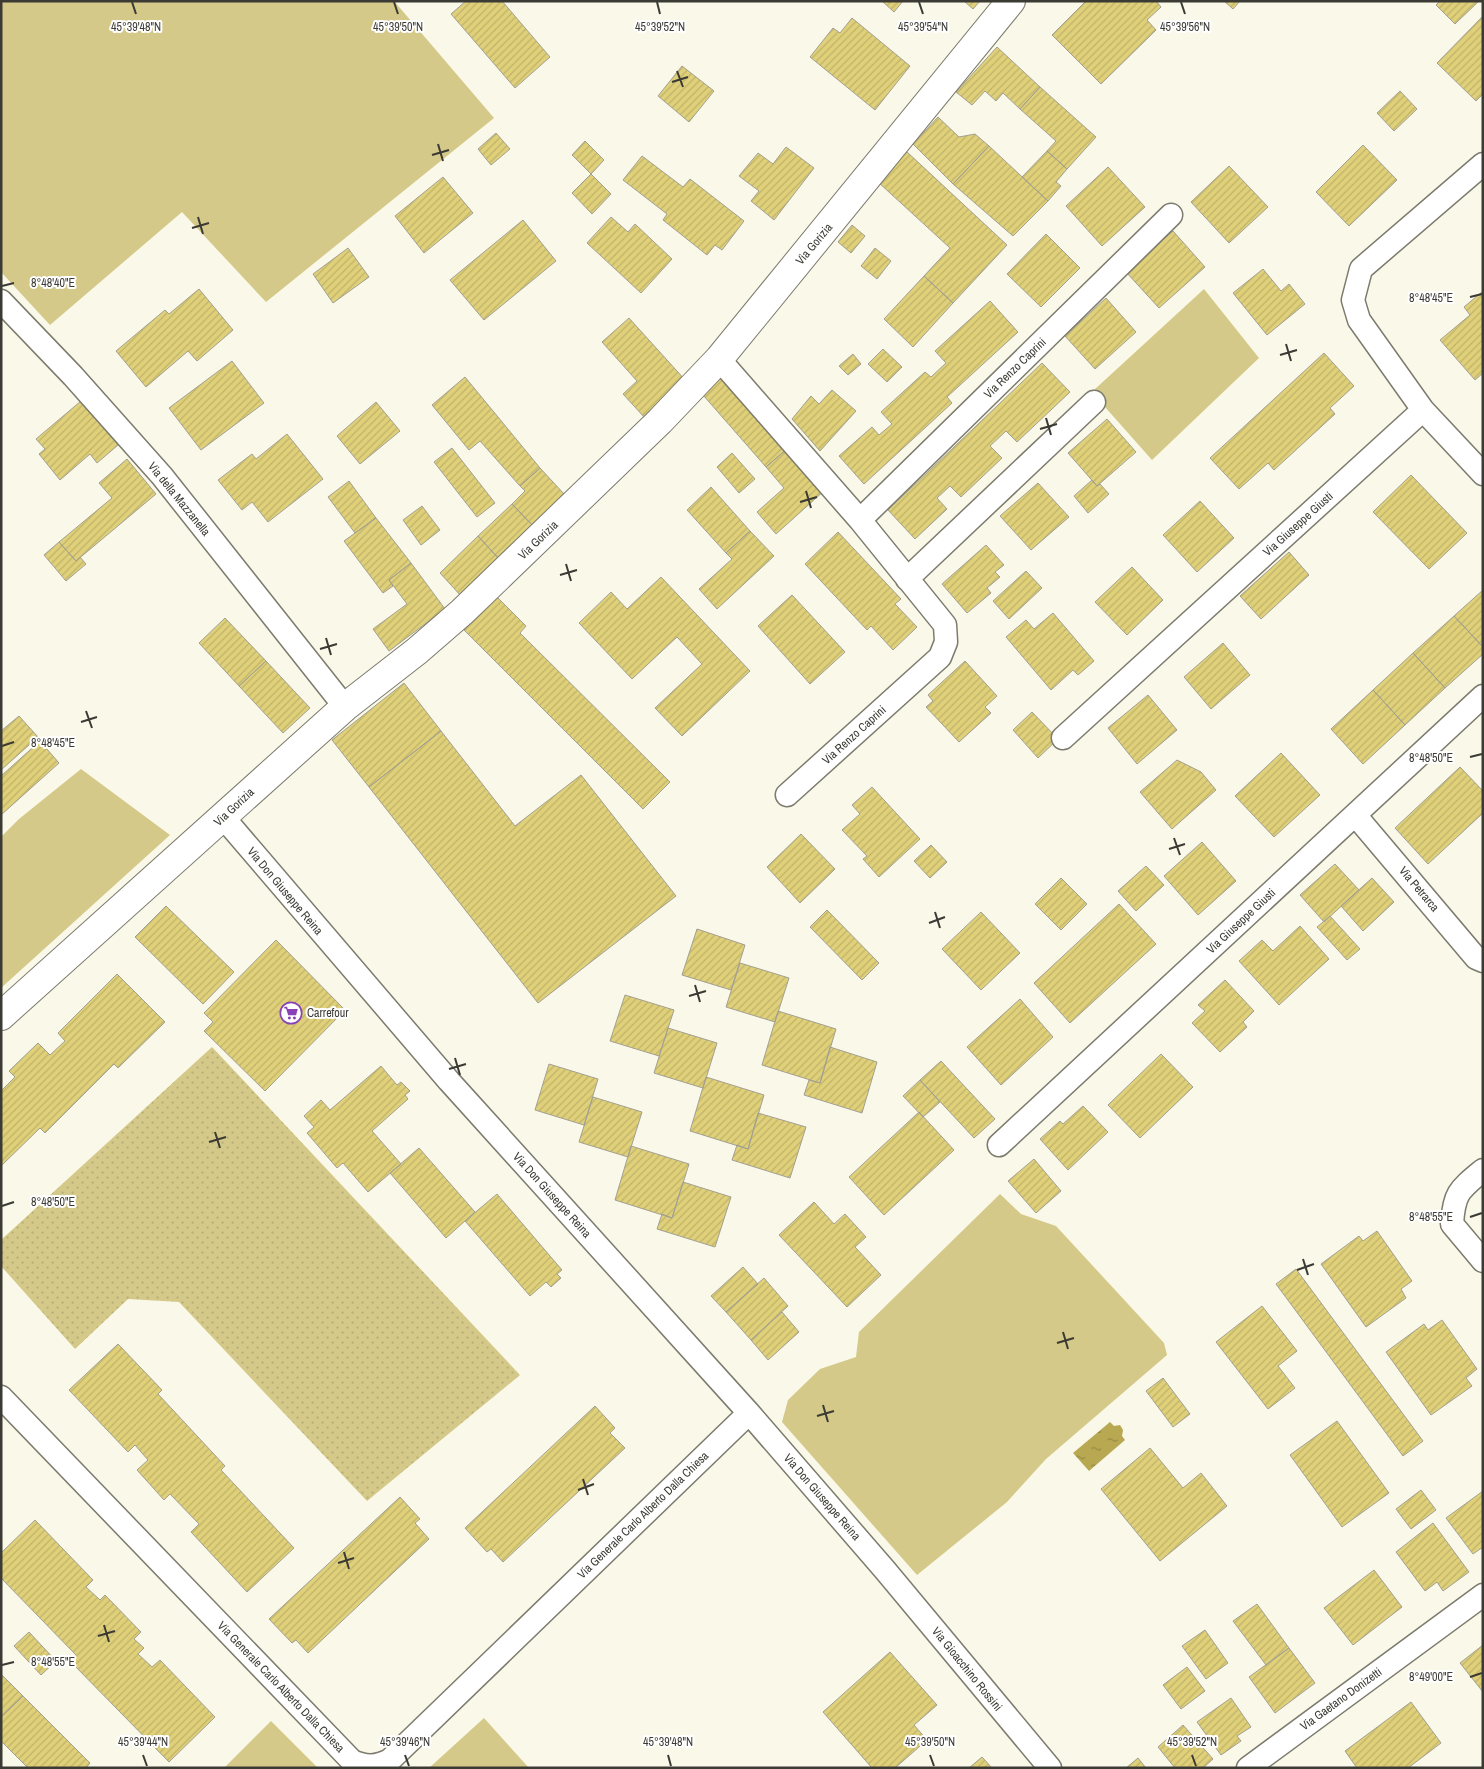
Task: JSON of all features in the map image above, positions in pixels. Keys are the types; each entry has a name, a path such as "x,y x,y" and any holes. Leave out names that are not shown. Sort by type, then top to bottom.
{"street":[{"name":"Via Gorizia","path":"1,1016 345,706 417,651 497,580 660,421 719,359 1011,1"},
{"path":"1483,164 1361,269 1354,300 1360,320 1423,410 1483,474"},
{"name":"Via Renzo Caprini","path":"860,520 1171,215"},
{"name":"Via della Mazzanella","path":"1,301 74,376 162,476 345,706"},
{"name":"Via Renzo Caprini","path":"719,359 860,520 945,625 946,642 940,657 787,795"},
{"path":"907,579 1094,402"},
{"name":"Via Giuseppe Giusti","path":"1063,738 1423,410"},
{"name":"Via Giuseppe Giusti","path":"999,1145 1356,816 1483,696"},
{"name":"Via Petrarca","path":"1356,816 1476,958 1483,961"},
{"name":"Via Don Giuseppe Reina","path":"223,817 449,1081 748,1413 885,1570"},
{"path":"1483,1170 1465,1185 1454,1201 1452,1224 1483,1261"},
{"name":"Via Generale Carlo Alberto Dalla Chiesa","path":"1,1397 352,1761 362,1765 373,1766 390,1760 748,1413"},
{"name":"Via Gioacchino Rossini","path":"885,1570 1050,1768"},
{"name":"Via Gaetano Donizetti","path":"1248,1768 1483,1595"}],"shaded area":[{"path":"1,1 394,1 494,118 266,302 182,212 50,325 1,272"},
{"path":"1204,289 1259,358 1152,460 1105,407 1094,390"},
{"path":"81,769 170,835 1,988 1,837 19,819"},
{"path":"212,1047 520,1375 367,1501 179,1302 128,1299 75,1349 1,1266 1,1240"},
{"path":"1000,1194 1021,1214 1056,1226 1164,1343 1167,1355 1046,1459 1007,1502 917,1575 782,1422 788,1400 820,1369 856,1357 859,1332"},
{"path":"484,1718 529,1768 429,1768"},
{"path":"271,1721 318,1768 224,1768"}],"water":[{"path":"1110,1422 1114,1426 1120,1425 1123,1430 1122,1436 1125,1440 1089,1471 1073,1453"}],"building":[{"path":"466,1 502,1 550,57 515,88 451,14"},
{"path":"882,1 903,1 894,12"},
{"path":"964,1 980,1 973,9"},
{"path":"1086,1 1156,1 1161,7 1147,20 1156,30 1101,84 1052,35"},
{"path":"1224,1 1240,1 1233,9"},
{"path":"1440,1 1479,1 1455,24 1436,5"},
{"path":"1483,16 1483,94 1476,101 1437,63"},
{"path":"852,18 910,66 875,110 810,57 833,28 840,33"},
{"path":"997,47 1040,87 1020,109 1003,93 996,101 985,91 972,105 956,92"},
{"path":"682,66 714,91 689,122 658,96"},
{"path":"1040,87 1096,137 1067,169 1047,151 1056,141 1020,109"},
{"path":"1400,91 1417,109 1394,131 1377,113"},
{"path":"938,117 959,137 975,134 989,146 953,184 913,144"},
{"path":"496,133 510,149 491,165 478,149"},
{"path":"585,141 604,160 591,174 572,155"},
{"path":"1363,145 1397,180 1349,226 1316,192"},
{"path":"989,146 1048,201 1013,236 953,184"},
{"path":"786,147 814,168 774,220 751,201 759,191 739,176 758,153 773,164"},
{"path":"906,151 1007,245 953,303 924,276 950,248 878,182"},
{"path":"1047,151 1067,169 1056,182 1061,186 1048,201 1022,177"},
{"path":"642,156 683,187 690,179 744,221 722,250 715,245 707,255 663,220 667,214 623,180"},
{"path":"1229,166 1268,207 1229,243 1191,202"},
{"path":"1108,167 1145,207 1102,246 1066,206"},
{"path":"591,174 611,194 592,214 572,193"},
{"path":"443,177 473,213 424,253 395,216"},
{"path":"611,217 628,232 635,224 672,259 641,293 587,243"},
{"path":"523,220 556,261 484,320 450,280"},
{"path":"852,225 865,236 851,253 838,242"},
{"path":"1173,231 1205,267 1159,308 1126,272"},
{"path":"1046,234 1080,268 1041,307 1007,274"},
{"path":"348,248 369,277 333,303 313,274"},
{"path":"875,248 891,261 877,279 861,266"},
{"path":"1263,269 1281,291 1289,284 1305,304 1267,335 1233,293"},
{"path":"924,276 953,303 913,347 884,319"},
{"path":"199,289 233,330 197,361 188,351 146,387 116,351 165,310 169,314"},
{"path":"1483,291 1483,373 1475,380 1440,340 1470,315 1464,307"},
{"path":"1106,298 1136,332 1095,369 1065,336"},
{"path":"990,301 1018,332 947,397 952,403 864,484 839,456 872,427 879,435 892,424 881,412 925,372 931,377 946,363 935,351"},
{"path":"629,318 686,381 645,418 623,394 637,381 602,342"},
{"path":"883,349 902,367 887,382 868,364"},
{"path":"1324,353 1354,386 1330,408 1335,414 1274,470 1268,463 1239,489 1210,458"},
{"path":"853,354 861,364 848,375 839,366"},
{"path":"232,361 264,403 201,450 169,408"},
{"path":"1042,363 1070,392 1017,442 1006,431 990,446 1002,458 961,497 950,486 937,498 947,509 915,539 888,510"},
{"path":"724,375 788,448 766,467 703,395"},
{"path":"465,377 540,468 520,486 480,441 469,450 432,405"},
{"path":"832,390 856,411 820,451 792,419 811,396 819,404"},
{"path":"81,401 118,445 97,463 90,454 60,480 39,454 45,449 36,439"},
{"path":"376,402 400,431 360,464 337,436"},
{"path":"1107,419 1136,452 1097,486 1068,453"},
{"path":"287,434 323,479 268,522 252,502 242,510 218,480 252,454 256,459"},
{"path":"452,448 495,503 477,517 434,462"},
{"path":"788,448 825,490 776,534 757,512 784,488 766,467"},
{"path":"732,453 755,479 739,493 717,467"},
{"path":"127,459 156,494 76,561 59,542 112,498 99,483"},
{"path":"540,468 565,495 533,526 512,504 525,491 520,486"},
{"path":"1411,475 1467,533 1429,569 1373,512"},
{"path":"1092,480 1097,486 1100,484 1109,494 1088,513 1074,496"},
{"path":"349,481 376,518 355,533 328,497"},
{"path":"1038,483 1069,517 1031,550 1000,516"},
{"path":"711,487 750,531 726,553 687,510"},
{"path":"1200,501 1234,538 1197,572 1163,535"},
{"path":"512,504 533,526 499,559 478,536"},
{"path":"422,506 440,530 421,545 403,520"},
{"path":"376,518 411,563 389,580 393,586 383,593 344,541"},
{"path":"750,531 774,556 717,609 699,589 732,559 726,553"},
{"path":"838,532 901,599 895,604 917,627 893,650 871,626 867,630 805,564"},
{"path":"478,536 499,559 461,596 440,573"},
{"path":"59,542 76,561 80,557 86,564 66,581 44,555"},
{"path":"986,545 1004,565 995,572 1000,577 987,588 991,593 967,613 942,584"},
{"path":"1289,552 1309,575 1261,619 1240,596"},
{"path":"411,563 445,609 389,651 373,629 407,604 389,580"},
{"path":"1132,567 1163,600 1127,635 1095,602"},
{"path":"1026,571 1042,588 1009,619 993,601"},
{"path":"661,577 750,671 682,736 655,708 702,664 677,637 632,679 579,623 611,592 627,609"},
{"path":"1483,590 1483,647 1454,616"},
{"path":"792,595 845,652 810,684 758,626"},
{"path":"497,597 526,626 520,633 670,782 643,809 464,630"},
{"path":"1053,613 1094,661 1078,675 1073,670 1051,690 1006,637 1026,620 1034,629"},
{"path":"1454,616 1483,647 1483,654 1445,688 1413,653"},
{"path":"225,618 266,661 239,686 199,643"},
{"path":"1223,643 1250,675 1211,709 1184,677"},
{"path":"1413,653 1445,688 1405,725 1373,690"},
{"path":"266,661 310,708 283,733 239,686"},
{"path":"965,661 997,696 985,707 991,713 959,742 926,707 933,701 928,695"},
{"path":"404,683 441,731 369,787 332,740"},
{"path":"1373,690 1405,725 1363,764 1331,729"},
{"path":"1148,695 1177,730 1137,764 1108,728"},
{"path":"1032,712 1058,739 1038,758 1013,730"},
{"path":"19,716 38,737 1,770 1,731"},
{"path":"441,731 515,826 581,775 676,896 538,1003 369,787"},
{"path":"40,741 59,763 1,815 1,776"},
{"path":"1281,753 1320,795 1274,837 1235,796"},
{"path":"1177,760 1201,772 1216,790 1172,829 1140,792"},
{"path":"1460,767 1483,791 1483,813 1428,864 1395,828"},
{"path":"872,787 920,839 879,877 863,859 867,856 842,830 860,814 852,805"},
{"path":"801,834 835,869 800,903 767,867"},
{"path":"1202,842 1236,881 1198,915 1164,876"},
{"path":"931,845 947,862 930,878 914,861"},
{"path":"1335,864 1359,890 1324,922 1300,895"},
{"path":"1146,866 1164,885 1136,911 1118,891"},
{"path":"1061,878 1087,904 1061,930 1035,904"},
{"path":"1372,878 1394,902 1363,931 1341,906"},
{"path":"1119,904 1156,944 1070,1023 1034,983"},
{"path":"166,906 234,972 203,1004 135,937"},
{"path":"827,910 879,963 862,980 810,927"},
{"path":"981,912 1020,953 981,990 942,949"},
{"path":"1330,916 1360,949 1347,960 1317,927"},
{"path":"1300,926 1329,959 1279,1005 1239,961 1262,940 1273,951"},
{"path":"697,929 745,945 731,990 682,975"},
{"path":"276,940 345,1010 265,1091 204,1031 213,1022 204,1013"},
{"path":"740,963 789,978 775,1022 726,1007"},
{"path":"117,974 165,1022 118,1068 114,1064 45,1133 40,1128 1,1166 1,1091 15,1077 9,1071 38,1043 50,1055 65,1041 58,1033"},
{"path":"1225,980 1254,1011 1243,1022 1247,1027 1220,1052 1192,1023 1205,1011 1198,1005"},
{"path":"625,995 674,1010 659,1056 610,1041"},
{"path":"1020,999 1053,1037 1001,1085 967,1047"},
{"path":"778,1011 836,1029 820,1083 762,1065"},
{"path":"668,1028 717,1043 703,1088 654,1073"},
{"path":"830,1047 877,1062 862,1113 804,1095 809,1080 820,1083"},
{"path":"1161,1054 1193,1087 1140,1138 1108,1105"},
{"path":"941,1061 995,1119 974,1138 920,1080"},
{"path":"549,1064 598,1079 584,1125 535,1110"},
{"path":"381,1066 397,1085 401,1082 410,1091 405,1095 408,1099 372,1131 401,1164 368,1192 343,1163 337,1168 307,1133 314,1127 304,1116 321,1100 330,1110"},
{"path":"706,1077 764,1095 748,1149 690,1131"},
{"path":"920,1080 940,1102 923,1117 903,1096"},
{"path":"593,1097 642,1112 628,1157 579,1142"},
{"path":"1083,1106 1108,1132 1068,1170 1040,1139 1060,1121 1063,1124"},
{"path":"919,1112 954,1150 884,1215 849,1177"},
{"path":"758,1113 806,1127 790,1178 732,1160 737,1145 748,1149"},
{"path":"631,1146 689,1164 672,1218 615,1200"},
{"path":"419,1148 475,1212 446,1238 390,1173"},
{"path":"1034,1159 1061,1191 1036,1213 1008,1181"},
{"path":"683,1182 731,1197 715,1247 657,1229 662,1214 672,1218"},
{"path":"497,1194 562,1270 557,1274 561,1278 551,1287 546,1282 530,1296 465,1221"},
{"path":"814,1202 834,1224 845,1214 866,1237 855,1247 881,1275 847,1307 779,1235"},
{"path":"1377,1231 1412,1281 1401,1289 1406,1298 1366,1327 1321,1264 1359,1236 1363,1241"},
{"path":"743,1267 758,1284 726,1312 711,1296"},
{"path":"1296,1269 1423,1441 1403,1456 1276,1284"},
{"path":"764,1278 788,1306 751,1340 726,1312"},
{"path":"1262,1306 1297,1351 1278,1366 1295,1388 1268,1409 1216,1342"},
{"path":"782,1312 799,1332 768,1360 751,1340"},
{"path":"1442,1320 1477,1369 1466,1378 1472,1386 1431,1415 1386,1352 1424,1324 1428,1330"},
{"path":"118,1344 162,1390 158,1394 225,1466 221,1470 294,1548 247,1592 191,1532 199,1524 170,1494 164,1500 137,1470 148,1460 135,1445 128,1452 69,1390"},
{"path":"1163,1378 1190,1414 1173,1427 1146,1391"},
{"path":"595,1406 615,1428 610,1433 625,1448 503,1562 491,1549 487,1552 465,1528"},
{"path":"1337,1421 1389,1493 1342,1527 1290,1455"},
{"path":"1150,1448 1183,1488 1201,1473 1227,1506 1160,1561 1101,1489"},
{"path":"1421,1490 1436,1510 1411,1529 1396,1509"},
{"path":"1483,1491 1483,1547 1473,1554 1446,1518"},
{"path":"400,1497 420,1519 415,1523 429,1539 308,1653 296,1640 292,1643 269,1619"},
{"path":"35,1520 93,1580 86,1587 100,1600 105,1595 141,1632 134,1639 144,1648 138,1654 152,1667 160,1660 215,1717 169,1762 70,1661 76,1655 1,1578 1,1553"},
{"path":"1433,1523 1469,1572 1443,1591 1437,1582 1425,1591 1396,1552"},
{"path":"1374,1570 1402,1607 1353,1645 1324,1608"},
{"path":"1257,1604 1289,1648 1266,1665 1233,1621"},
{"path":"1205,1630 1228,1663 1206,1679 1182,1646"},
{"path":"29,1632 56,1661 41,1675 14,1646"},
{"path":"1483,1645 1483,1692 1460,1663"},
{"path":"1289,1648 1315,1683 1275,1713 1249,1677"},
{"path":"890,1652 937,1705 914,1725 927,1740 895,1768 872,1768 823,1712"},
{"path":"1187,1667 1205,1691 1181,1709 1163,1685"},
{"path":"1,1674 23,1696 1,1717"},
{"path":"23,1696 90,1763 86,1768 28,1768 1,1741 1,1717"},
{"path":"1231,1698 1251,1727 1237,1736 1241,1741 1221,1755 1197,1722"},
{"path":"1411,1702 1441,1743 1408,1768 1357,1768 1345,1751"},
{"path":"1183,1725 1213,1759 1203,1768 1175,1768 1158,1747"},
{"path":"982,1757 992,1768 969,1768"},
{"path":"1138,1758 1146,1768 1126,1768"}],"place":[{"name":"Carrefour","path":"291,1013"}]}
